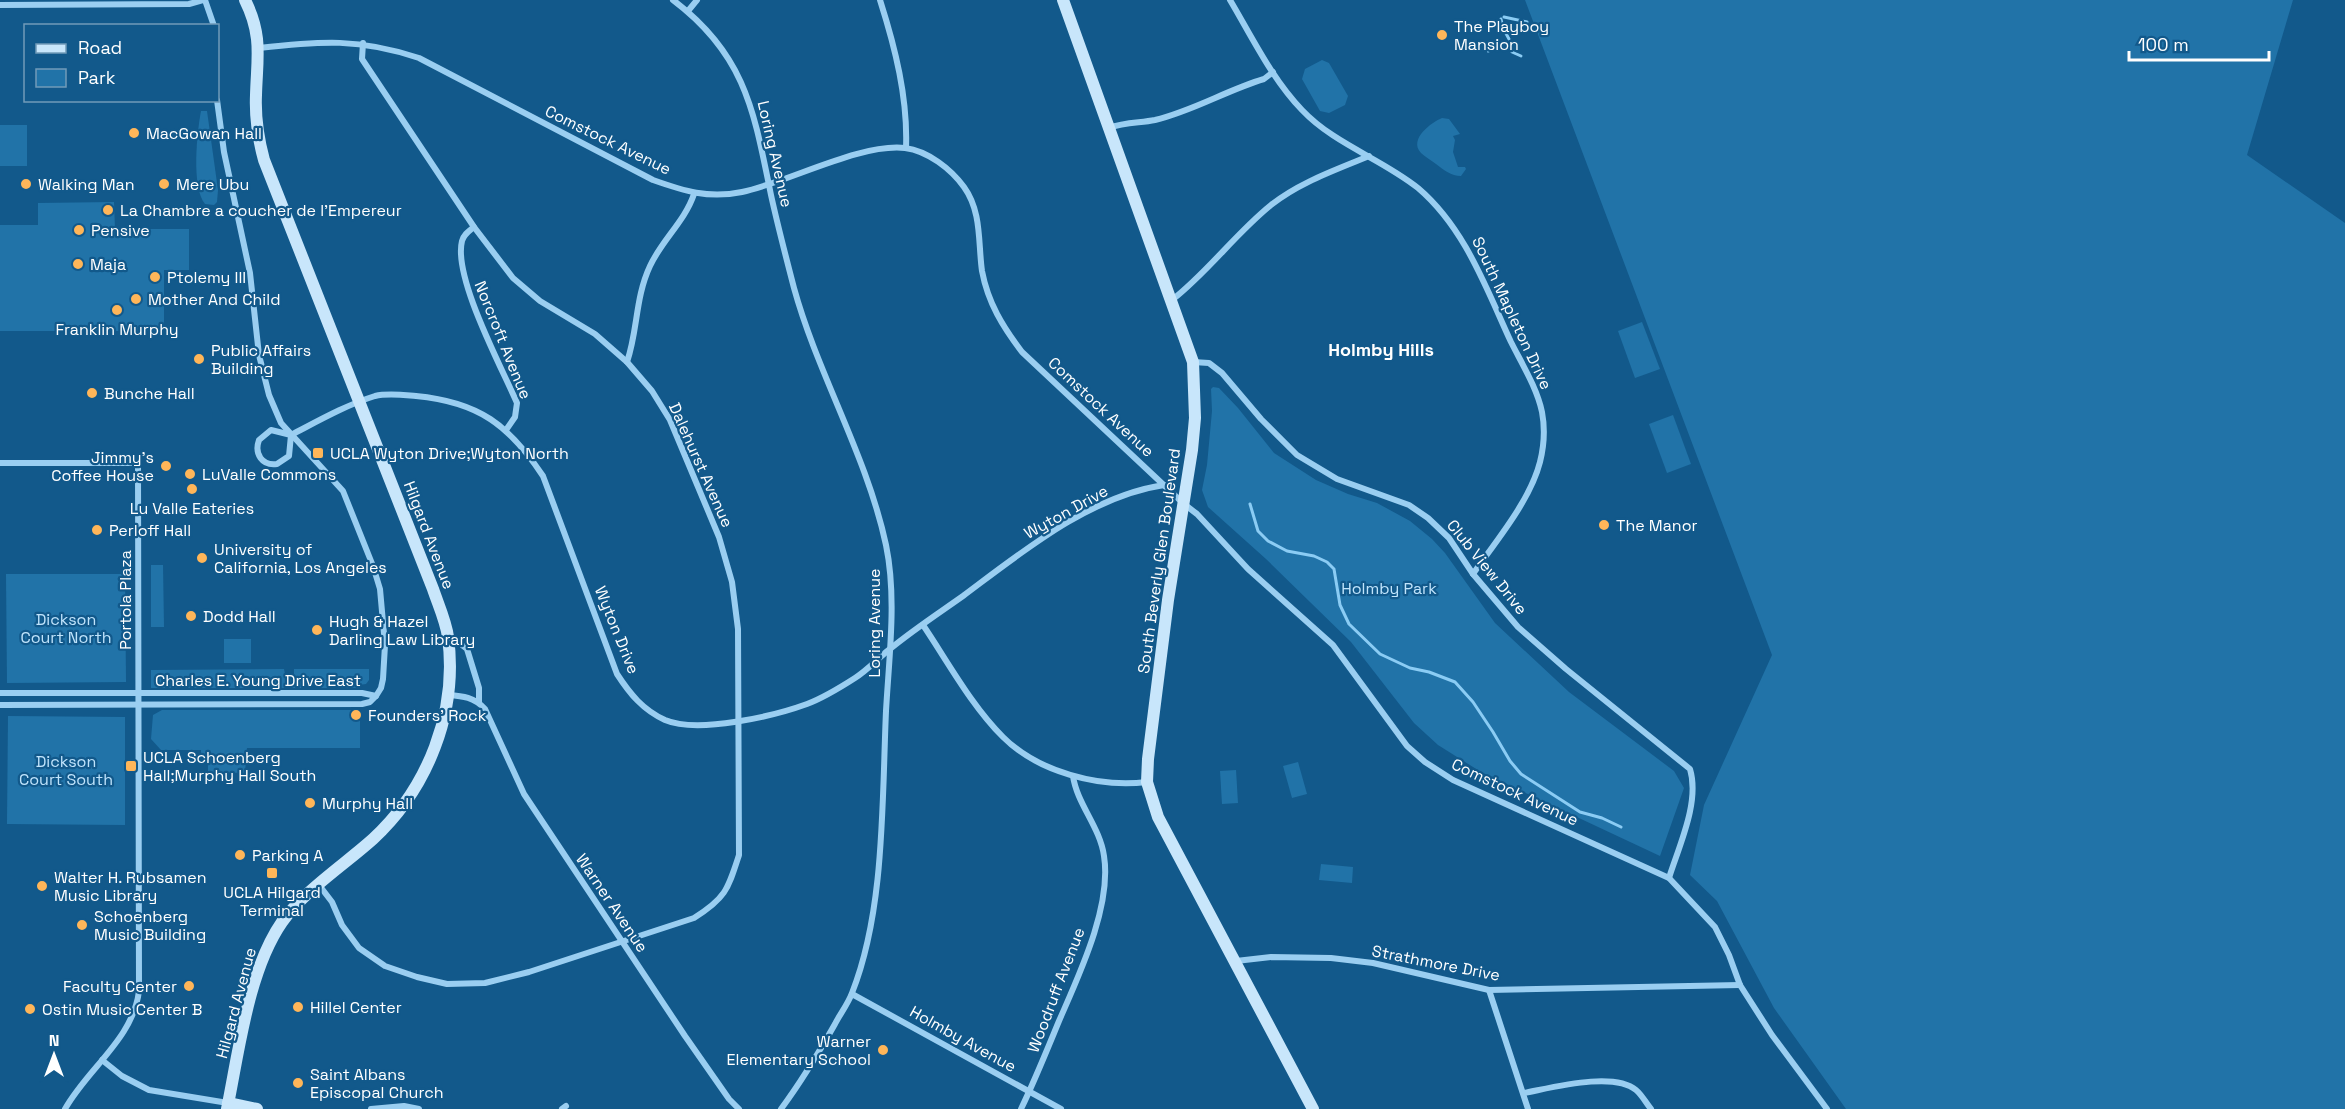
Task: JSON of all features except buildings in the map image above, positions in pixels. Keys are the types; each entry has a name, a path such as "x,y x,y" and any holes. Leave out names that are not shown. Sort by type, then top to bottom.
{"street":[{"path":"0,5 189,4 204,0 213,24"},
{"name":"Hilgard Avenue","path":"227,1106 249,1008 268,945 284,920 302,900 375,837 399,812 416,787 437,741 448,695 450,657 447,634 433,589 264,160 256,113 258,31 245,0"},
{"name":"Loring Avenue","path":"673,0 715,37 735,69 754,113 780,236 798,304 876,505 886,547 890,579 889,649 875,892 868,940 852,994 814,1061 780,1109"},
{"path":"688,11 697,0"},
{"path":"880,0 899,72 906,148"},
{"name":"South Beverly Glen Boulevard","path":"1064,0 1193,362 1195,418 1168,600 1147,783 1158,817 1313,1109"},
{"name":"South Mapleton Drive","path":"1230,0 1274,72 1302,110 1320,126 1400,174 1428,197 1461,237 1532,386 1542,411 1544,428 1543,444 1534,479 1526,496 1473,574"},
{"name":"Comstock Avenue","path":"259,48 322,42 363,43 389,48 419,58 653,180 694,194 741,192 769,185 861,153 881,149 906,148 932,158 951,171 966,189 974,207 980,234 982,270 986,288 1004,328 1022,352 1197,514 1248,569 1333,645 1407,746 1425,762 1453,780 1669,878 1715,927 1740,985 1772,1035 1827,1109"},
{"name":"Dalehurst Avenue","path":"363,43 362,58 474,227 513,278 540,301 595,334 627,362 652,391 670,420 719,537 732,582 738,629 739,855 729,885 715,905 694,918 621,942"},
{"path":"1109,128 1125,123 1154,120 1172,114 1264,79 1274,72"},
{"name":"Charles E. Young Drive East","path":"65,1109 130,1022 138,1004 140,991 139,705 362,704 370,702 376,696 383,679 385,645 380,589 343,491 280,423 275,411 259,355 250,273 224,152 217,102"},
{"path":"1172,301 1191,286 1269,206 1288,192 1369,156"},
{"path":"627,362 633,345 635,314 641,288 665,238 690,207 694,194"},
{"name":"Norcroft Avenue","path":"474,227 464,235 461,243 460,266 471,298 517,403 515,417 506,430"},
{"name":"Club View Drive","path":"1193,362 1209,363 1222,373 1261,419 1297,455 1337,479 1409,505 1428,519 1449,538 1473,574 1518,627 1690,770 1694,783 1692,802 1669,878"},
{"name":"Wyton Drive","path":"291,435 290,456 272,465 262,460 257,451 257,445 262,436 271,430 291,435 375,396 386,394 435,398 460,404 506,430 528,453 543,476 617,674 631,695 647,711 668,721 690,726 739,721 775,714 809,703 857,677 889,649 1032,545 1069,522 1141,490 1164,485"},
{"name":"Portola Plaza","path":"0,463 138,464 139,693"},
{"path":"923,625 985,717 1004,739 1025,754 1073,776 1128,785 1147,783"},
{"name":"Warner Avenue","path":"447,634 467,649 479,688 479,702 485,709 524,794 621,942 729,1099 739,1109"},
{"name":"Charles E. Young Drive East","path":"1,693 362,693 376,696"},
{"path":"1,705 139,705 139,693"},
{"path":"448,695 467,696 479,702"},
{"name":"Woodruff Avenue","path":"1021,1109 1092,940 1103,895 1106,871 1104,854 1100,839 1075,788 1073,776"},
{"path":"319,885 332,902 342,925 359,948 384,966 447,984 485,983 529,972 621,942"},
{"name":"Strathmore Drive","path":"1236,961 1271,957 1332,958 1373,963 1489,990 1740,985"},
{"path":"1489,990 1528,1109"},
{"name":"Holmby Avenue","path":"852,994 1061,1109"},
{"path":"102,1060 122,1076 149,1090 227,1106 257,1109"},
{"path":"1524,1094 1583,1081 1610,1081 1635,1089 1651,1109"},
{"path":"371,1109 382,1106 419,1109"}],"green space":[{"path":"1525,0 2293,0 2247,155 2345,223 2345,1109 1846,1109 1774,1008 1717,901 1690,875 1704,805 1772,655"},
{"path":"1322,60 1329,63 1348,96 1345,105 1329,113 1320,111 1302,79 1305,69"},
{"path":"201,111 207,111 218,190 217,202 214,205 205,204 198,185 197,145"},
{"path":"1442,118 1449,119 1460,134 1453,136 1455,140 1453,152 1458,167 1466,169 1461,176 1445,170 1421,153 1418,148 1417,142 1423,132"},
{"path":"0,125 27,125 27,166 0,166"},
{"path":"114,202 115,229 189,229 189,270 164,270 164,331 0,331 0,225 38,225 38,203"},
{"path":"1642,322 1660,369 1635,378 1618,331"},
{"name":"Holmby Park","path":"1219,388 1238,408 1274,453 1316,480 1348,494 1377,503 1410,521 1432,539 1445,553 1495,623 1569,692 1674,771 1684,788 1660,856 1481,772 1438,745 1414,723 1351,642 1266,559 1208,507 1202,490 1207,465 1212,411 1211,389"},
{"path":"1673,415 1691,464 1667,473 1649,424"},
{"path":"151,565 163,565 164,627 151,627"},
{"name":"Dickson Court North","path":"6,574 125,574 126,682 7,683"},
{"path":"224,639 251,639 251,663 224,663"},
{"path":"284,669 285,674 294,674 294,669 369,669 369,680 366,684 359,685 359,688 341,688 341,681 328,681 328,688 317,688 317,681 304,680 303,688 268,688 268,678 249,678 244,680 244,688 151,688 151,670"},
{"path":"162,710 360,710 360,748 247,748 245,773 208,772 208,756 201,756 201,750 161,750 151,739 153,715"},
{"name":"Dickson Court South","path":"8,716 125,717 125,825 7,824"},
{"path":"1298,762 1307,794 1292,798 1283,766"},
{"path":"1236,770 1238,803 1222,804 1220,771"},
{"path":"1321,864 1353,867 1352,883 1319,880"}],"waterway":[{"path":"1504,17 1527,22"},
{"path":"1501,19 1509,39"},
{"path":"1488,51 1499,47"},
{"path":"1512,52 1521,56"},
{"path":"1250,504 1258,531 1268,541 1287,551 1314,556 1327,562 1334,569 1340,605 1349,624 1380,654 1410,668 1429,672 1455,682 1473,702 1510,761 1521,774 1580,812 1602,818 1621,827"}],"place":[{"name":"The Playboy Mansion","path":"1442,35"},
{"name":"MacGowan Hall","path":"134,133"},
{"name":"Walking Man","path":"26,184"},
{"name":"Mere Ubu","path":"164,184"},
{"name":"La Chambre a coucher de l'Empereur","path":"108,210"},
{"name":"Pensive","path":"79,230"},
{"name":"Maja","path":"78,264"},
{"name":"Ptolemy III","path":"155,277"},
{"name":"Mother And Child","path":"136,299"},
{"name":"Franklin Murphy","path":"117,310"},
{"name":"Public Affairs Building","path":"199,359"},
{"name":"Bunche Hall","path":"92,393"},
{"name":"UCLA Wyton Drive;Wyton North","path":"318,453"},
{"name":"Jimmy's Coffee House","path":"166,466"},
{"name":"LuValle Commons","path":"190,474"},
{"name":"Lu Valle Eateries","path":"192,489"},
{"name":"The Manor","path":"1604,525"},
{"name":"Perloff Hall","path":"97,530"},
{"name":"University of California, Los Angeles","path":"202,558"},
{"name":"Dodd Hall","path":"191,616"},
{"name":"Hugh & Hazel Darling Law Library","path":"317,630"},
{"name":"Founders' Rock","path":"356,715"},
{"name":"UCLA Schoenberg Hall;Murphy Hall South","path":"131,766"},
{"name":"Murphy Hall","path":"310,803"},
{"name":"Parking A","path":"240,855"},
{"name":"UCLA Hilgard Terminal","path":"272,873"},
{"name":"Walter H. Rubsamen Music Library","path":"42,886"},
{"name":"Schoenberg Music Building","path":"82,925"},
{"name":"Faculty Center","path":"189,986"},
{"name":"Hillel Center","path":"298,1007"},
{"name":"Ostin Music Center B","path":"30,1009"},
{"name":"Warner Elementary School","path":"883,1050"},
{"name":"Saint Albans Episcopal Church","path":"298,1083"}],"district":[{"name":"Holmby Hills","path":"1381,349"}]}
